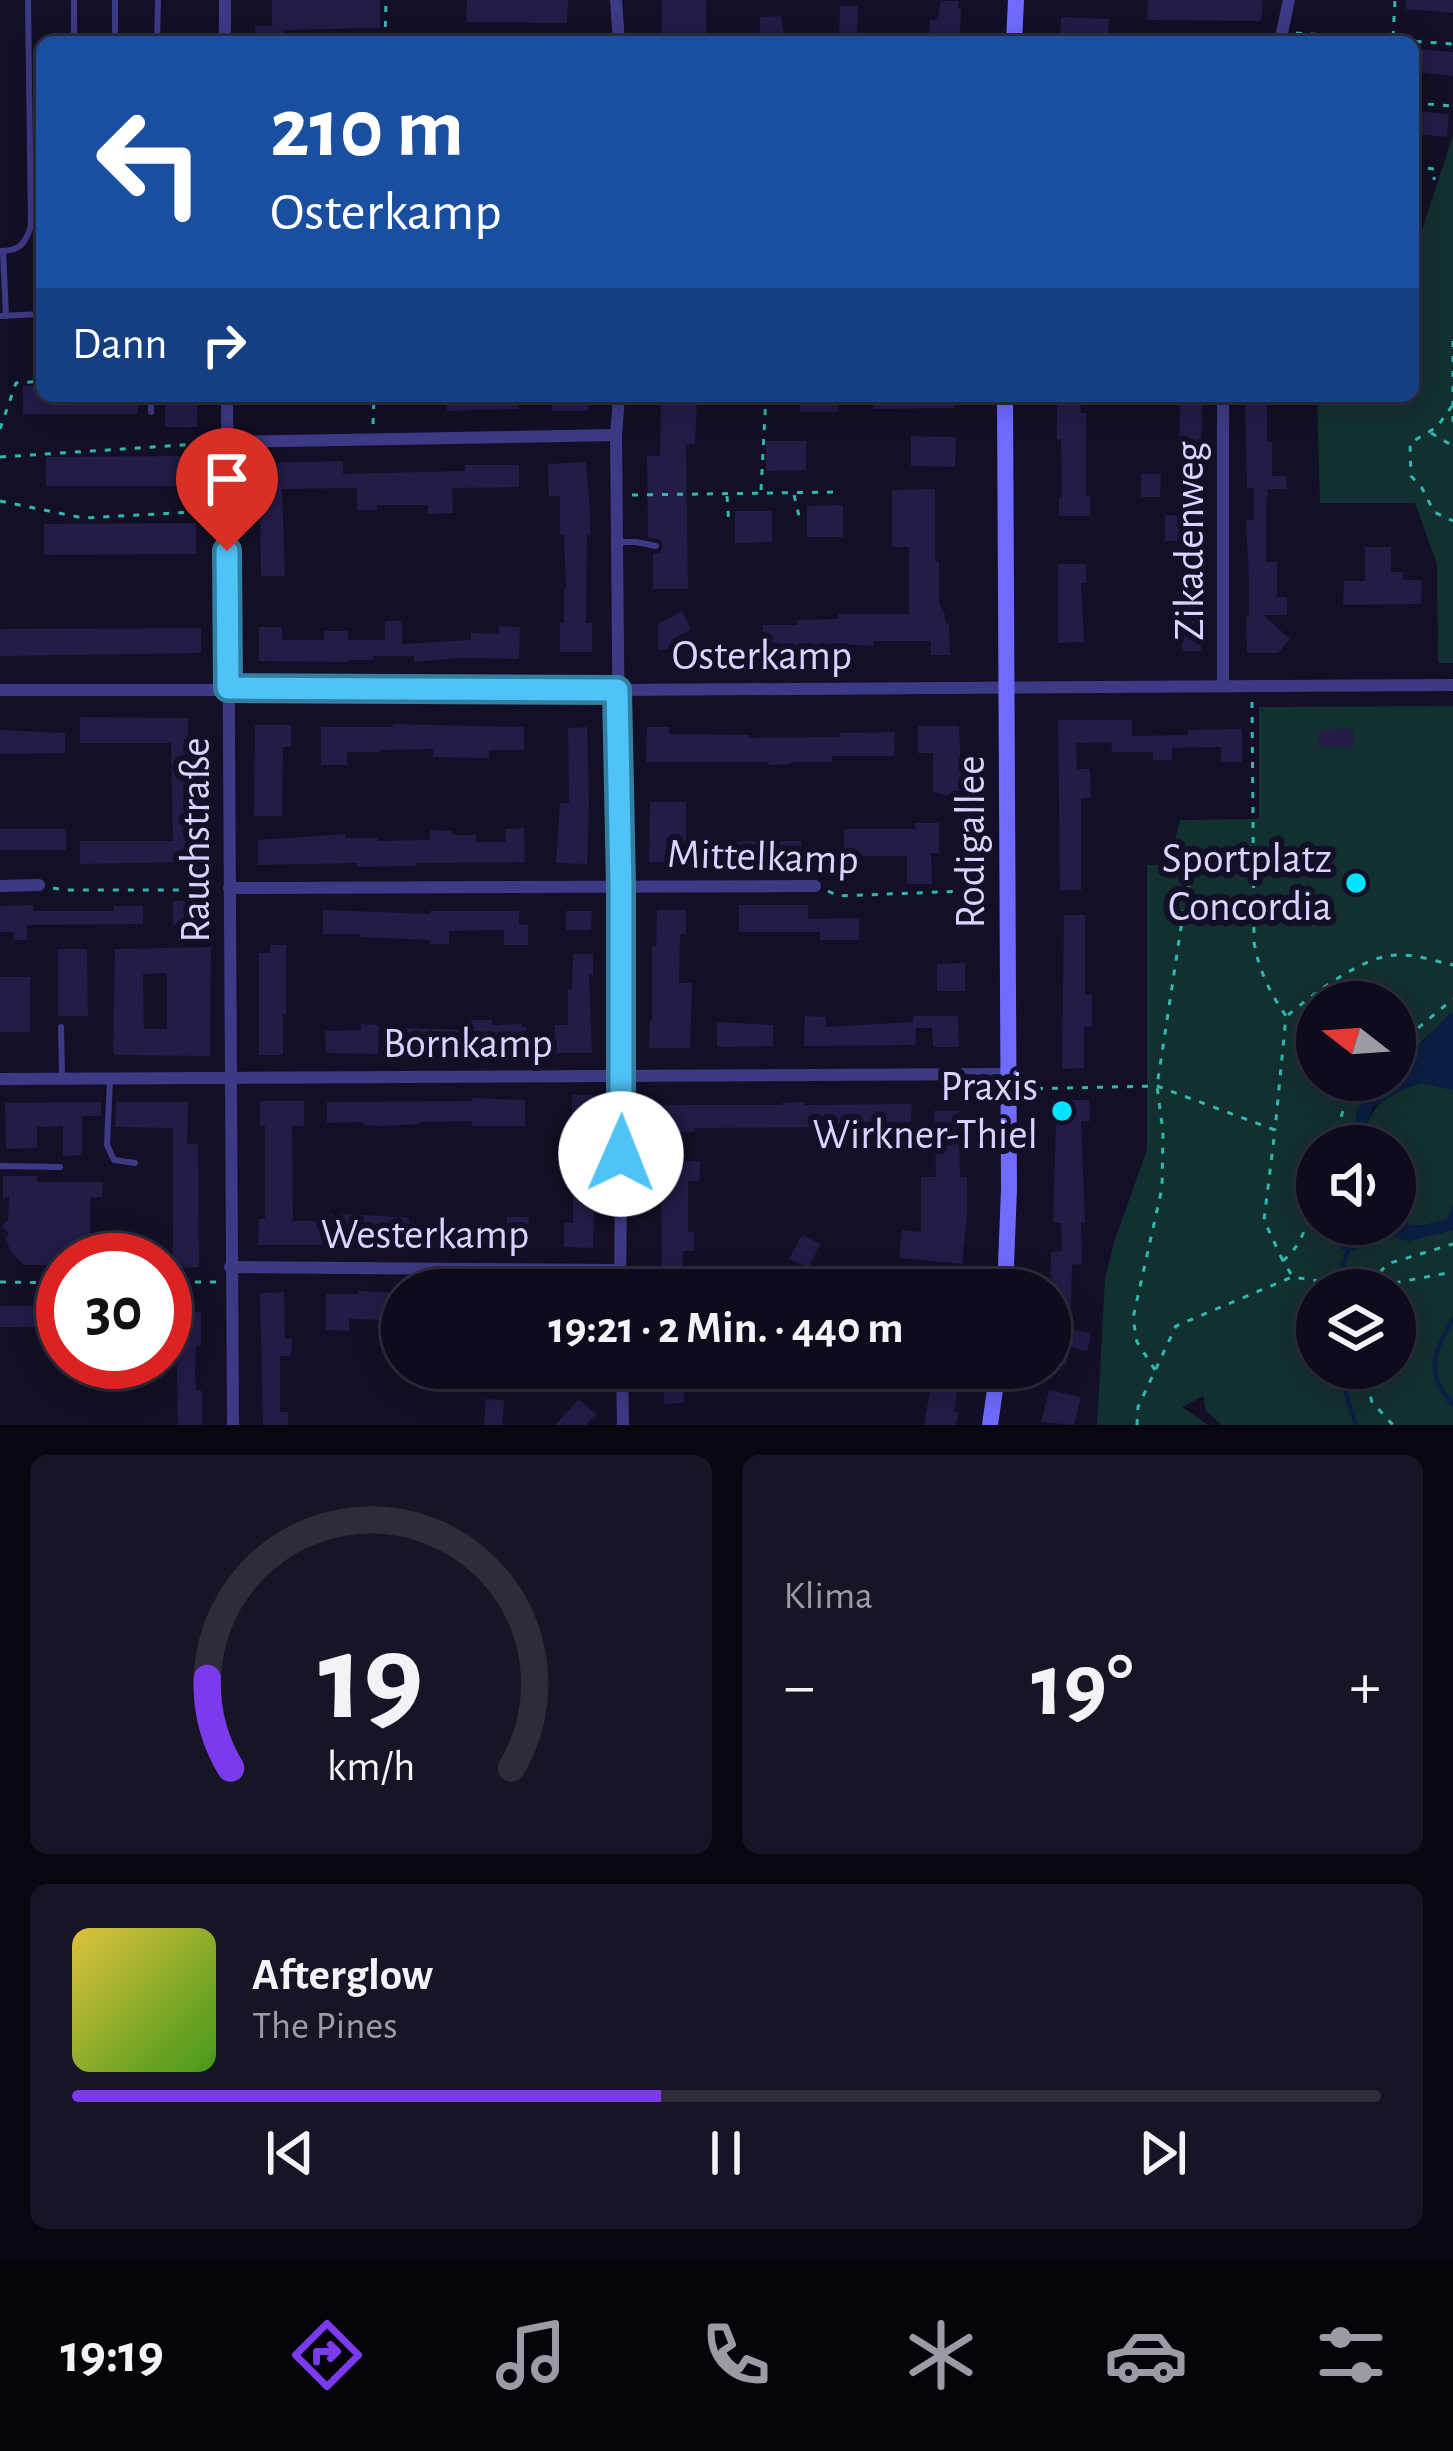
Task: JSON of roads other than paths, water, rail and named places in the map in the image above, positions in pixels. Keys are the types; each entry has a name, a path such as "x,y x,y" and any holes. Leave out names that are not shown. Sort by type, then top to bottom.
{"main road":[{"path":"1014,36 1016,0"},
{"name":"Rodigallee","path":"1005,402 1009,1082 1005,1269"},
{"path":"990,1425 995,1389"}],"street":[{"path":"225,0 225,36"},
{"path":"616,0 619,36"},
{"path":"1281,36 1289,0"},
{"name":"Rauchstraße","path":"227,402 223,889 233,1425"},
{"path":"619,402 620,1269"},
{"name":"Zikadenweg","path":"1223,402 1223,686"},
{"path":"227,442 616,435"},
{"name":"Osterkamp","path":"0,690 1453,685"},
{"path":"0,886 39,885"},
{"name":"Mittelkamp","path":"223,889 815,886"},
{"name":"Bornkamp","path":"0,1079 622,1077 1009,1082"},
{"name":"Westerkamp","path":"230,1267 490,1269"},
{"path":"622,1389 623,1425"}],"lane":[{"path":"28,0 31,226 25,244 1,251 3,316 36,314"},
{"path":"74,0 74,36"},
{"path":"115,0 115,36"},
{"path":"158,0 158,36"},
{"path":"151,402 151,412"},
{"path":"616,542 656,546"},
{"path":"61,1027 62,1079"},
{"path":"110,1079 107,1145 114,1160 135,1163"},
{"path":"0,1166 60,1167"}],"water":[{"path":"1453,1013 1453,1090 1416,1085 1416,1049"},
{"path":"1383,1101 1373,1107 1366,1125 1356,1125 1361,1103"},
{"path":"1453,1205 1453,1230 1416,1239 1416,1225 1447,1219"},
{"path":"1339,1245 1364,1245 1355,1250"}],"waterway":[{"path":"1342,1269 1348,1250"},
{"path":"1453,1319 1435,1363 1438,1383 1453,1405"},
{"path":"1345,1389 1356,1425"}],"place":[{"name":"Sportplatz Concordia","path":"1356,883"},
{"name":"Praxis Wirkner-Thiel","path":"1062,1111"}]}
